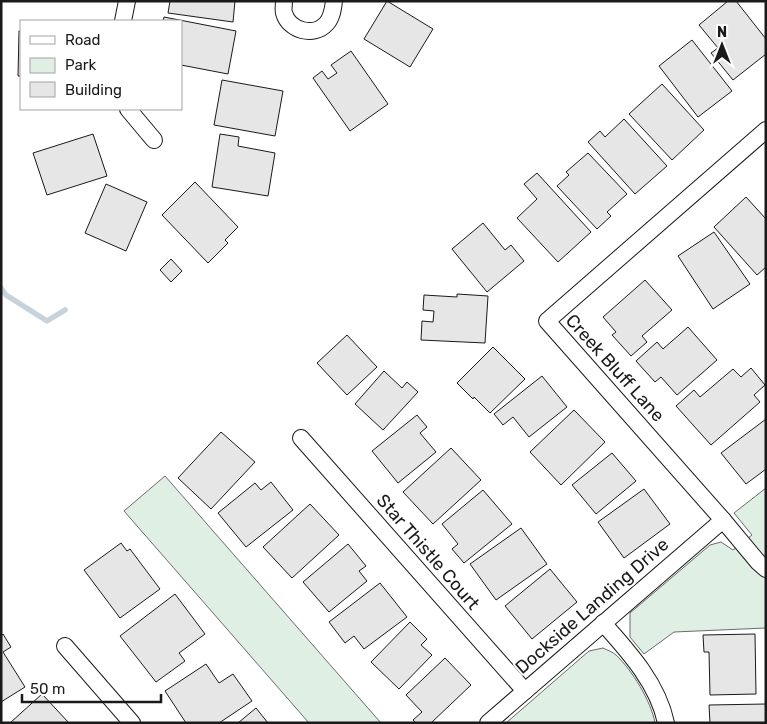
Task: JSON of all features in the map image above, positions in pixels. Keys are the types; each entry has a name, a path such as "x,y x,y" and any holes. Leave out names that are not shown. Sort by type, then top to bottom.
{"street":[{"path":"123,20 127,1"},
{"path":"284,1 284,14 291,25 302,31 315,31 326,24 332,13 334,1"},
{"path":"129,110 154,140"},
{"name":"Creek Bluff Lane","path":"766,130 547,321 766,569"},
{"name":"Star Thistle Court","path":"301,438 525,691"},
{"name":"Dockside Landing Drive","path":"488,723 723,520"},
{"path":"603,623 628,652 650,684 666,723"},
{"path":"65,646 132,723"}],"green space":[{"path":"165,476 381,723 309,723 124,511"},
{"path":"766,488 766,628 674,632 644,654 630,637 630,613 710,545 721,542 733,550 752,535 734,513"},
{"path":"603,648 616,655 634,677 645,696 655,723 506,723 589,651"}],"building":[{"path":"170,1 235,1 233,22 168,13"},
{"path":"387,1 433,29 410,67 364,39"},
{"path":"728,1 736,1 766,39 766,54 733,80 711,53 718,48 699,25"},
{"path":"164,17 179,20 163,20"},
{"path":"182,20 236,31 228,74 182,65"},
{"path":"19,31 20,31 20,76 18,76"},
{"path":"692,40 732,91 698,117 659,66"},
{"path":"351,51 388,104 350,131 313,78 322,71 328,79 337,73 331,65"},
{"path":"222,80 283,91 275,136 214,125"},
{"path":"662,84 704,130 672,160 629,114"},
{"path":"624,119 667,166 635,194 588,142 600,131 605,137"},
{"path":"93,134 107,176 47,195 33,153"},
{"path":"220,134 239,137 238,146 275,153 268,196 212,187"},
{"path":"588,153 627,194 607,212 611,216 597,229 557,186 569,175 566,172"},
{"path":"537,173 591,232 558,262 517,218 537,199 524,184"},
{"path":"195,182 238,227 225,240 228,243 208,263 162,215"},
{"path":"106,184 147,202 126,251 85,233"},
{"path":"746,197 766,219 766,267 757,275 714,227"},
{"path":"483,223 505,250 511,245 524,261 487,292 452,249"},
{"path":"714,232 750,284 713,309 678,256"},
{"path":"171,259 182,271 171,282 160,270"},
{"path":"645,280 672,310 642,336 647,342 631,356 612,335 616,332 603,317"},
{"path":"457,294 488,296 485,343 421,340 422,321 433,322 434,311 423,310 424,295 457,297"},
{"path":"688,327 717,360 677,395 661,377 655,382 636,361 657,342 663,349"},
{"path":"347,335 377,367 347,395 317,363"},
{"path":"493,347 525,379 490,413 457,383"},
{"path":"751,368 765,385 754,395 760,402 711,445 676,406 694,390 700,397 733,369 741,377"},
{"path":"384,371 402,388 407,382 418,392 383,430 355,404"},
{"path":"542,376 567,407 529,437 513,417 503,425 494,414"},
{"path":"574,410 605,442 561,485 530,452"},
{"path":"417,415 427,427 420,433 436,452 398,483 372,451"},
{"path":"766,419 766,469 746,484 721,453"},
{"path":"221,432 255,462 211,509 178,478"},
{"path":"451,448 481,480 433,524 403,492"},
{"path":"612,453 636,481 596,514 572,485"},
{"path":"271,482 293,510 246,547 218,513 255,483 261,490"},
{"path":"644,489 670,524 624,558 598,522"},
{"path":"483,490 512,524 464,563 452,549 458,544 442,524"},
{"path":"310,504 339,535 292,578 263,547"},
{"path":"521,528 547,564 496,600 470,564"},
{"path":"121,543 127,551 130,549 160,589 120,618 84,570"},
{"path":"348,544 366,566 359,571 367,581 329,612 303,582"},
{"path":"550,569 577,602 532,639 505,606"},
{"path":"380,583 407,617 364,649 354,636 345,643 329,622"},
{"path":"175,594 205,634 179,653 185,661 156,682 120,636"},
{"path":"410,622 427,639 421,645 432,655 399,689 371,662"},
{"path":"3,634 11,647 3,652 25,687 1,702 1,636"},
{"path":"755,634 756,694 710,695 709,652 704,652 703,635"},
{"path":"445,658 471,685 431,723 416,723 413,720 422,712 406,695"},
{"path":"206,664 219,683 233,674 252,701 219,723 186,723 165,691"},
{"path":"42,694 69,723 10,723"},
{"path":"766,704 766,723 710,723 709,705"},
{"path":"256,708 268,723 238,723"}],"waterway":[{"path":"1,288 6,295 47,321 65,310"}]}
